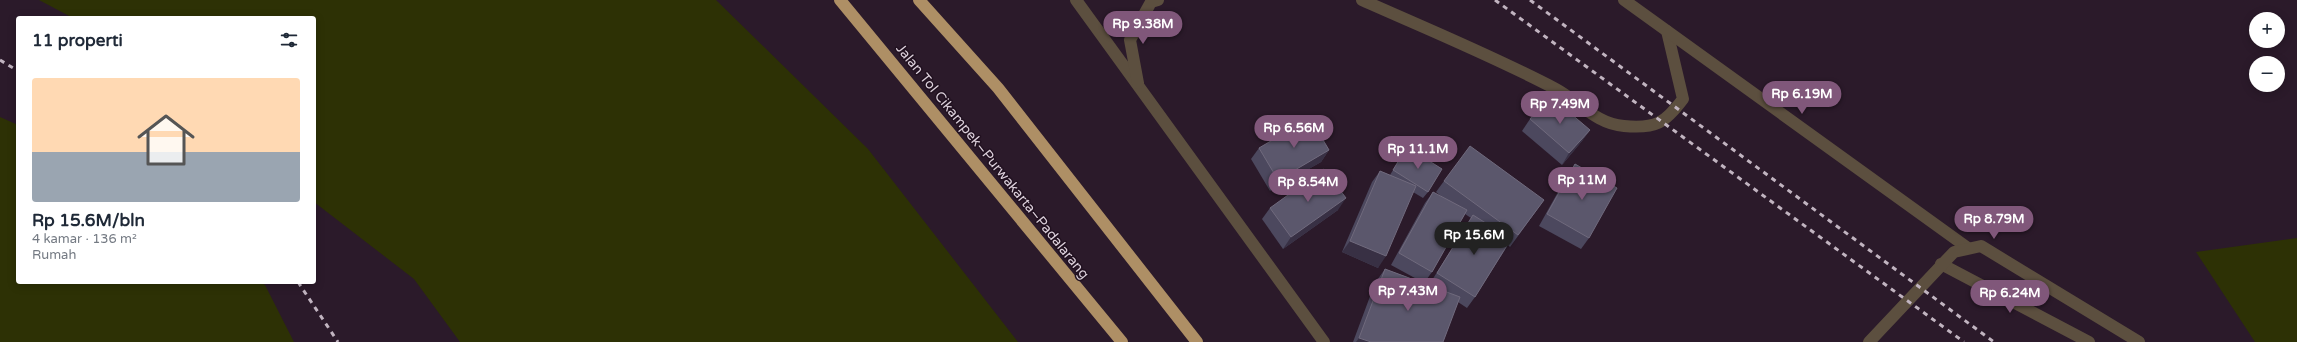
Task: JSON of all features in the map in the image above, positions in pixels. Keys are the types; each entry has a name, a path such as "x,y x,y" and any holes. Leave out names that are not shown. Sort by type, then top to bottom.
{"highway":[{"name":"Jalan Tol Cikampek–Purwakarta–Padalarang","path":"840,0 1122,342"},
{"path":"919,0 998,88 1197,342"}],"street":[{"path":"1076,0 1324,342"},
{"path":"1138,86 1130,40 1151,2 1158,0"},
{"path":"1362,0 1458,42 1557,90 1601,121 1624,126 1649,126 1669,118 1684,99 1667,32"},
{"path":"1624,0 1968,248"},
{"path":"1869,342 1941,264 1954,252 1980,246 2139,342"},
{"path":"1941,264 2089,342"}],"green space":[{"path":"39,0 716,0 868,149 1018,342 460,342 414,279 316,204 316,16 69,16"},
{"path":"0,117 16,124 16,284 264,284 294,342 0,342"},
{"path":"2297,238 2297,342 2255,342 2196,252"}],"building":[{"path":"1550,96 1590,130 1569,153 1530,119"},
{"path":"1310,118 1329,150 1278,180 1259,148"},
{"path":"1470,146 1544,200 1518,235 1444,181"},
{"path":"1407,147 1442,169 1428,192 1393,170"},
{"path":"1575,164 1617,188 1589,238 1547,214"},
{"path":"1324,169 1346,198 1291,237 1270,208"},
{"path":"1380,171 1416,186 1386,256 1350,241"},
{"path":"1433,192 1467,210 1432,272 1399,253"},
{"path":"1473,215 1511,239 1475,297 1437,273"},
{"path":"1385,269 1460,297 1443,342 1371,342 1359,338"}],"railway":[{"path":"1495,0 1964,342"},
{"path":"1530,0 1994,342"},
{"path":"0,60 16,70"},
{"path":"299,284 338,342"}]}
